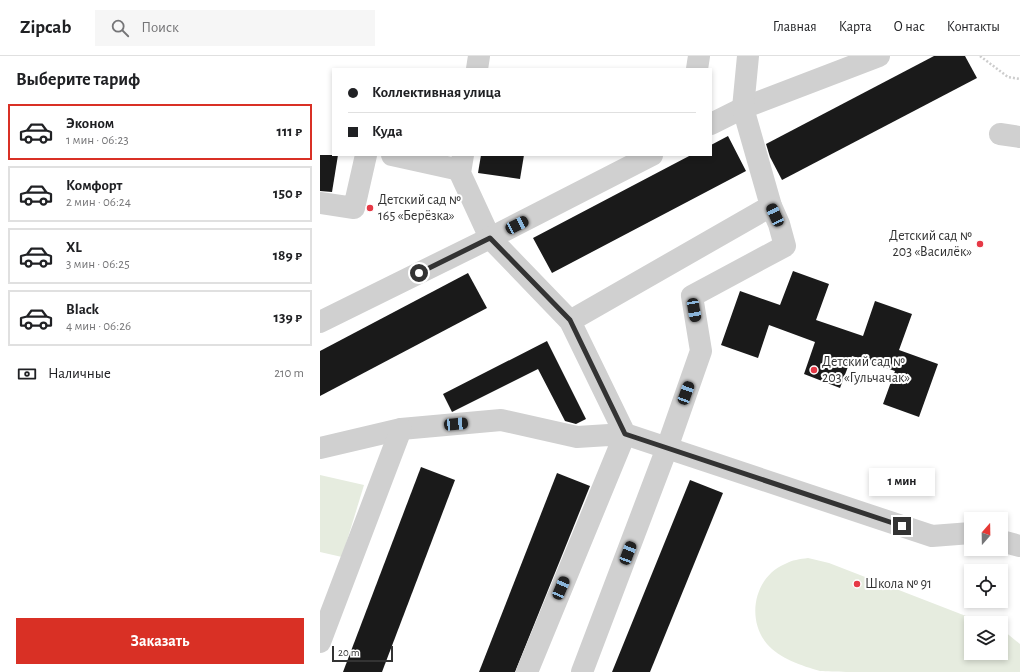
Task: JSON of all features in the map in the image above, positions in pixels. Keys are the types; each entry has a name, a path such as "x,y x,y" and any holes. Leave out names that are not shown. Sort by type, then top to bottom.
{"lane":[{"path":"476,68 479,56"},
{"path":"697,68 699,56"},
{"path":"582,672 667,448 701,351 692,296 785,246 779,224 771,206 743,108 748,56"},
{"path":"712,124 743,108 879,56"},
{"path":"320,203 354,208 366,156"},
{"path":"402,156 462,162 460,173 490,238 570,320 625,434 527,672"},
{"path":"320,322 490,238 650,156"},
{"path":"570,320 771,206"},
{"path":"320,448 400,429 501,420 577,437 625,434 932,536 964,534"},
{"path":"320,642 400,429"},
{"path":"1008,543 1020,546"}],"path":[{"path":"980,56 1008,77 1020,78"}],"shaded area":[{"path":"320,475 364,485 342,557 320,552"},
{"path":"808,558 829,563 966,616 964,616 964,660 1008,660 1008,634 1020,644 1020,672 820,671 791,661 767,644 760,634 755,611 756,600 760,588 766,578 774,570 799,559"}],"building":[{"path":"934,56 965,56 977,78 782,180 770,157 766,144"},
{"path":"728,136 746,171 552,273 533,238 689,156 712,156 712,144"},
{"path":"320,155 338,156 332,192 320,191"},
{"path":"481,156 524,156 520,179 478,173"},
{"path":"793,271 829,284 816,320 863,336 875,301 912,314 899,350 938,364 919,417 883,404 895,371 852,356 840,388 804,374 815,342 769,325 758,358 721,345 740,291 780,305"},
{"path":"468,273 487,308 320,396 320,351"},
{"path":"547,341 586,419 576,424 565,421 538,369 452,412 443,394"},
{"path":"421,467 455,480 382,672 343,672"},
{"path":"557,473 590,486 515,672 479,672"},
{"path":"690,480 723,493 650,672 612,672"}],"place":[{"name":"Детский сад № 165 «Берёзка»","path":"370,208"},
{"name":"Детский сад № 203 «Василёк»","path":"980,244"},
{"name":"Детский сад № 203 «Гульчачак»","path":"814,370"},
{"name":"Школа № 91","path":"857,584"}],"route":[{"path":"419,273 490,238 570,320 625,434 902,526"}]}
